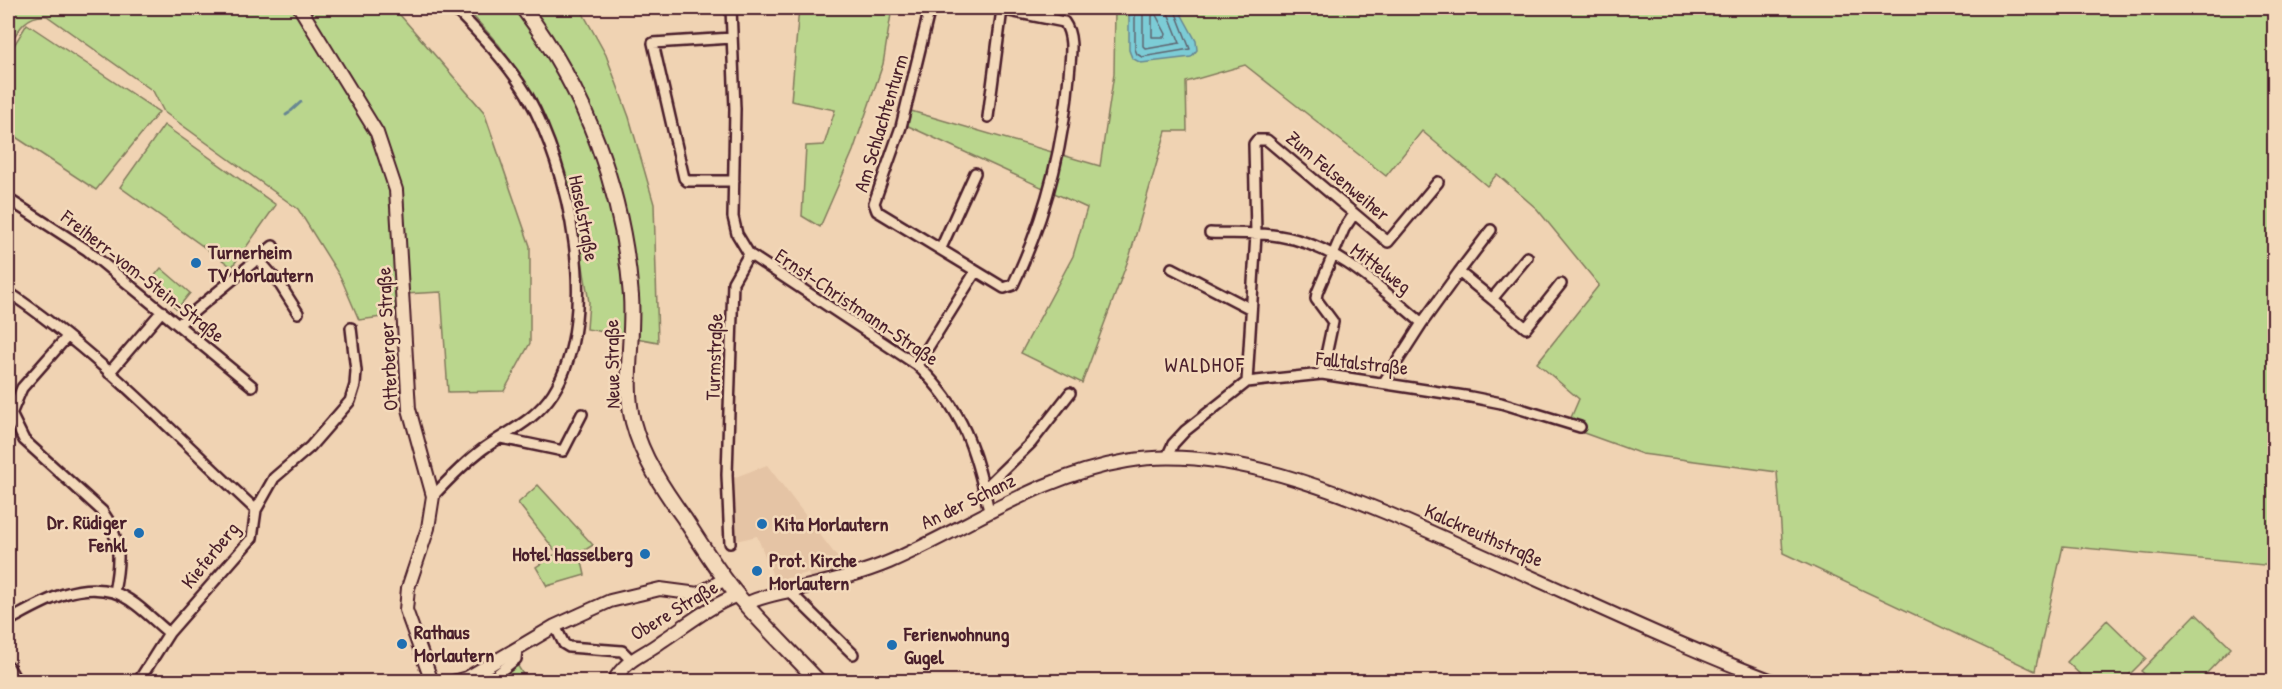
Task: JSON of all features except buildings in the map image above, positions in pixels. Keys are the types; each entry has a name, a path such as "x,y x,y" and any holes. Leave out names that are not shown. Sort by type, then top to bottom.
{"main road":[{"name":"Neue Straße","path":"522,8 561,62 592,125 608,172 628,265 632,331 631,409 637,435 653,470 725,579 819,681"}],"street":[{"name":"Otterberger Straße","path":"300,8 377,133 392,174 399,207 409,409 433,496 432,513 406,599 406,610 432,681"},
{"name":"Haselstraße","path":"433,496 458,470 534,416 554,391 576,328 579,302 565,193 533,109 516,80 454,8"},
{"path":"731,8 733,217 737,234 749,254"},
{"name":"Am Schlachtenturm","path":"930,8 904,117 874,203 877,211 1004,288 1013,285 1041,219 1056,164 1068,89 1070,30 1064,22 998,8 988,117"},
{"path":"732,38 653,43 684,178 687,181 734,181"},
{"name":"Zum Felsenweiher","path":"1256,234 1254,144 1257,140 1267,140 1388,242 1438,182"},
{"path":"941,248 975,173"},
{"name":"Freiherr-vom-Stein-Straße","path":"8,199 87,250 252,386"},
{"path":"1322,374 1333,322 1316,299 1317,293 1354,214"},
{"path":"1384,382 1422,322 1491,230"},
{"name":"Mittelweg","path":"1210,233 1278,236 1312,244 1352,265 1422,322"},
{"path":"1167,457 1173,444 1185,431 1247,382 1256,234"},
{"path":"179,324 273,246"},
{"name":"Ernst-Christmann-Straße","path":"749,254 917,365 933,380 959,414 976,453 989,510"},
{"name":"Turmstraße","path":"730,543 727,475 733,282 737,271 749,254"},
{"path":"1492,299 1527,256"},
{"path":"258,259 284,291 298,313"},
{"path":"1172,268 1251,309"},
{"path":"917,365 976,271"},
{"path":"1459,272 1526,328 1561,284"},
{"path":"8,292 67,337 256,510"},
{"path":"109,374 162,310"},
{"name":"Kieferberg","path":"138,681 169,633 252,538 256,510 280,470 310,447 350,401 356,371 351,327"},
{"path":"67,337 22,388 9,414 24,440 102,511 110,522 120,555 114,592"},
{"name":"Falltalstraße","path":"1247,382 1322,374 1384,382 1502,403 1580,427"},
{"path":"984,489 1031,443 1070,393"},
{"path":"501,438 563,451 582,414"},
{"name":"An der Schanz","path":"742,600 789,591 888,562 989,510 1047,485 1106,466 1167,457"},
{"name":"Kalckreuthstraße","path":"1167,457 1249,468 1347,496 1678,643 1776,681"},
{"path":"453,681 467,678 555,626 610,601 645,590 660,588 694,594 703,593 725,579"},
{"path":"8,621 66,592 87,589 114,592 169,633"},
{"path":"789,591 853,654"},
{"path":"703,593 710,607"},
{"name":"Obere Straße","path":"613,681 630,659 661,642 710,607 742,600"},
{"name":"Obere Straße","path":"555,626 564,644 569,647 622,651 630,659"},
{"path":"487,681 516,659 517,649"},
{"path":"8,666 17,681"}],"shaded area":[{"path":"767,465 847,570 810,580 808,573 775,581 757,536 736,541 733,478"}],"green space":[{"path":"8,8 394,8 484,112 530,246 530,343 504,391 448,392 441,292 404,294 405,314 359,320 341,278 298,209 164,112 153,91 47,16 28,20 19,29 8,47"},
{"path":"466,8 580,8 606,55 629,117 654,204 658,342 587,329 589,302 570,191 536,98 499,45"},
{"path":"799,8 892,8 883,64 853,151 820,227 802,216 806,146 824,145 835,110 791,101"},
{"path":"1115,8 2274,8 2274,566 2063,546 2035,671 1783,553 1777,472 1642,454 1567,427 1579,399 1537,363 1599,285 1537,209 1497,174 1487,186 1422,131 1386,176 1245,65 1186,82 1187,131 1166,131 1130,255 1082,383 1021,353 1073,256 1087,208 906,125 911,111 1100,166 1114,74"},
{"path":"27,24 159,112 96,190 8,132 8,55"},
{"path":"164,125 276,205 232,267 120,187"},
{"path":"161,268 190,293 177,309 148,284"},
{"path":"538,485 593,545 580,553 585,575 547,586 536,567 557,553 518,503"},
{"path":"2196,614 2231,648 2199,681 2153,681 2141,671"},
{"path":"2107,620 2146,658 2123,681 2087,681 2067,662"},
{"path":"516,663 524,676 516,681 493,682"}],"water":[{"path":"1129,8 1178,8 1196,41 1197,50 1191,57 1141,63 1132,58 1129,50"}],"waterway":[{"path":"291,111 301,102"}],"place":[{"name":"Turnerheim TV Morlautern","path":"196,263"},
{"name":"Kita Morlautern","path":"762,524"},
{"name":"Dr. Rüdiger Fenkl","path":"139,533"},
{"name":"Hotel Hasselberg","path":"645,554"},
{"name":"Prot. Kirche Morlautern","path":"757,571"},
{"name":"Rathaus Morlautern","path":"402,644"},
{"name":"Ferienwohnung Gugel","path":"892,645"}],"district":[{"name":"WALDHOF","path":"1205,365"}]}
